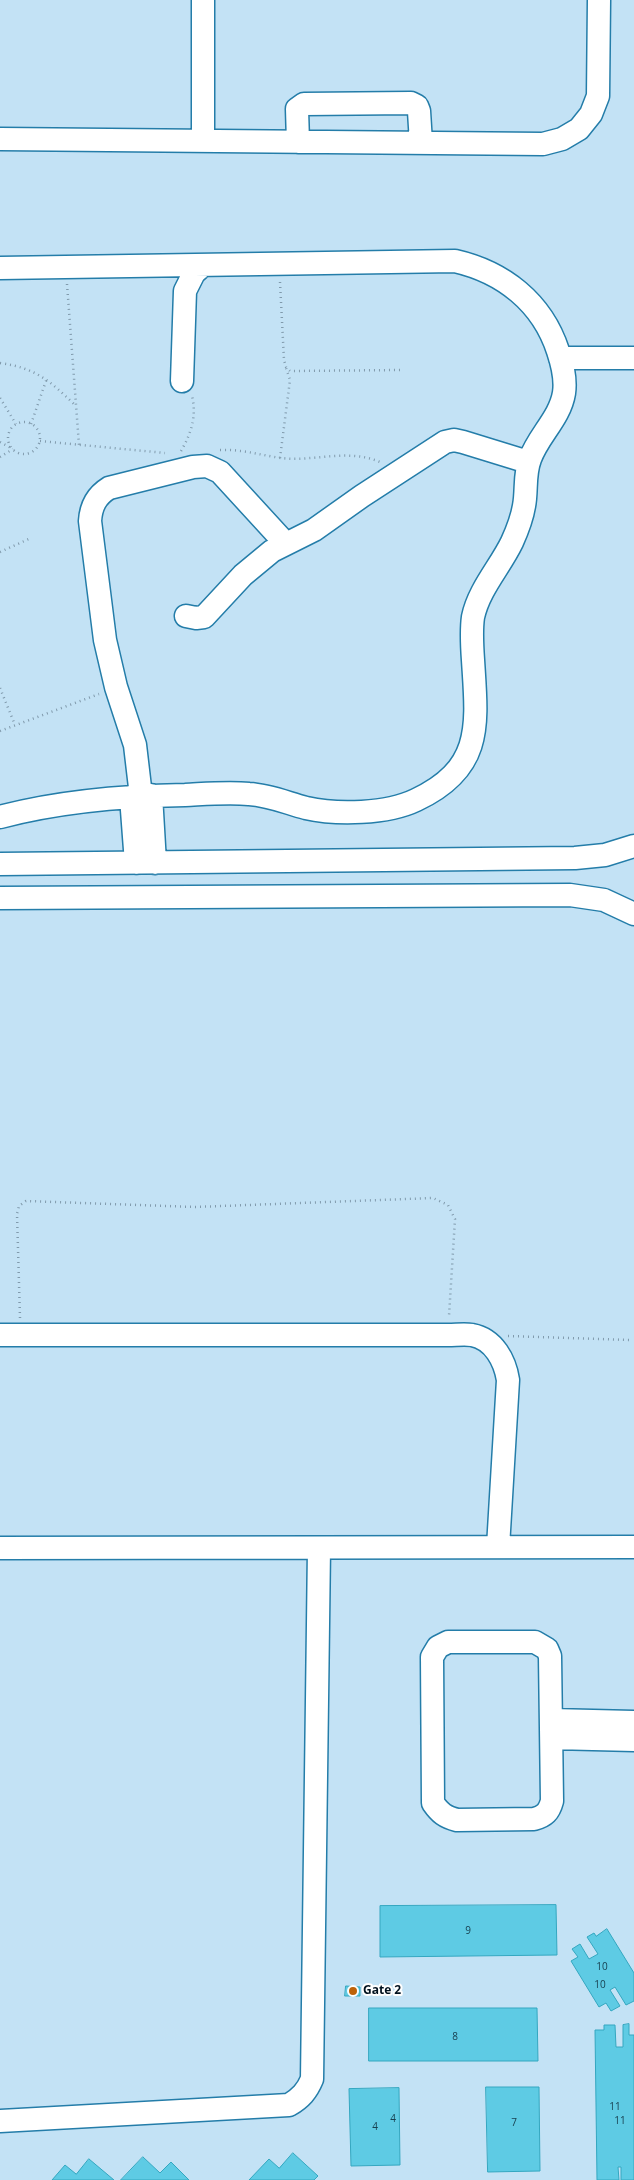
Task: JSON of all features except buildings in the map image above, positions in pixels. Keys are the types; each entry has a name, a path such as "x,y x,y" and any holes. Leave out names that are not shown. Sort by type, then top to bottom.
{"street":[{"path":"203,0 203,141"},
{"path":"0,139 543,144 562,139 579,129 591,114 598,96 599,0"},
{"path":"298,142 297,109 304,104 411,103 417,106 420,111 420,143"},
{"path":"0,268 454,261 471,265 502,279 528,300 548,327 560,358 564,392 558,411 535,446 528,462 524,508 513,539 501,563 482,593 474,617 472,642 476,706 474,738 462,763 445,781 413,802 378,810 325,812 251,794 141,796 38,807 0,817"},
{"path":"186,387 185,291 194,273 202,266"},
{"path":"160,267 185,291"},
{"path":"560,358 634,358"},
{"path":"186,616 204,618 256,563 272,551 314,530 445,442 454,440 463,442 528,462"},
{"path":"146,863 137,754 116,687 105,640 90,521 95,501 101,492 108,488 193,467 207,466 220,472 286,544"},
{"path":"0,864 575,858 604,855 634,846"},
{"path":"0,898 570,895 604,900 634,914"},
{"path":"10,1335 474,1335 482,1338 495,1349 506,1371 506,1418 498,1547"},
{"path":"0,1548 634,1547"},
{"path":"0,2121 289,2105 299,2100 307,2091 312,2079 319,1548"},
{"path":"448,1642 535,1642 542,1644 550,1656 552,1729 552,1801 550,1810 543,1816 534,1819 457,1820 447,1818 439,1812 433,1803 432,1657 434,1651 443,1643 448,1642"},
{"path":"552,1729 634,1722"},
{"path":"552,1729 634,1740"}],"path":[{"path":"280,264 284,360 290,380 280,458"},
{"path":"65,268 78,445"},
{"path":"0,363 18,366 47,378 76,404"},
{"path":"286,367 290,371 296,372 403,370"},
{"path":"31,424 47,378"},
{"path":"179,455 188,439 193,421 194,402 186,387"},
{"path":"0,399 17,424"},
{"path":"0,442 13,449 24,454 35,450 41,439 36,427 25,422 17,424 10,431 9,437 13,449"},
{"path":"0,457 13,449"},
{"path":"0,552 30,538"},
{"path":"0,731 116,687"},
{"path":"0,688 15,725"},
{"path":"10,1335 17,1214 19,1206 26,1201 195,1207 433,1198 448,1205 455,1219 448,1335"},
{"path":"503,1336 630,1340"}],"place":[{"name":"Gate 2","path":"353,1991"}]}
